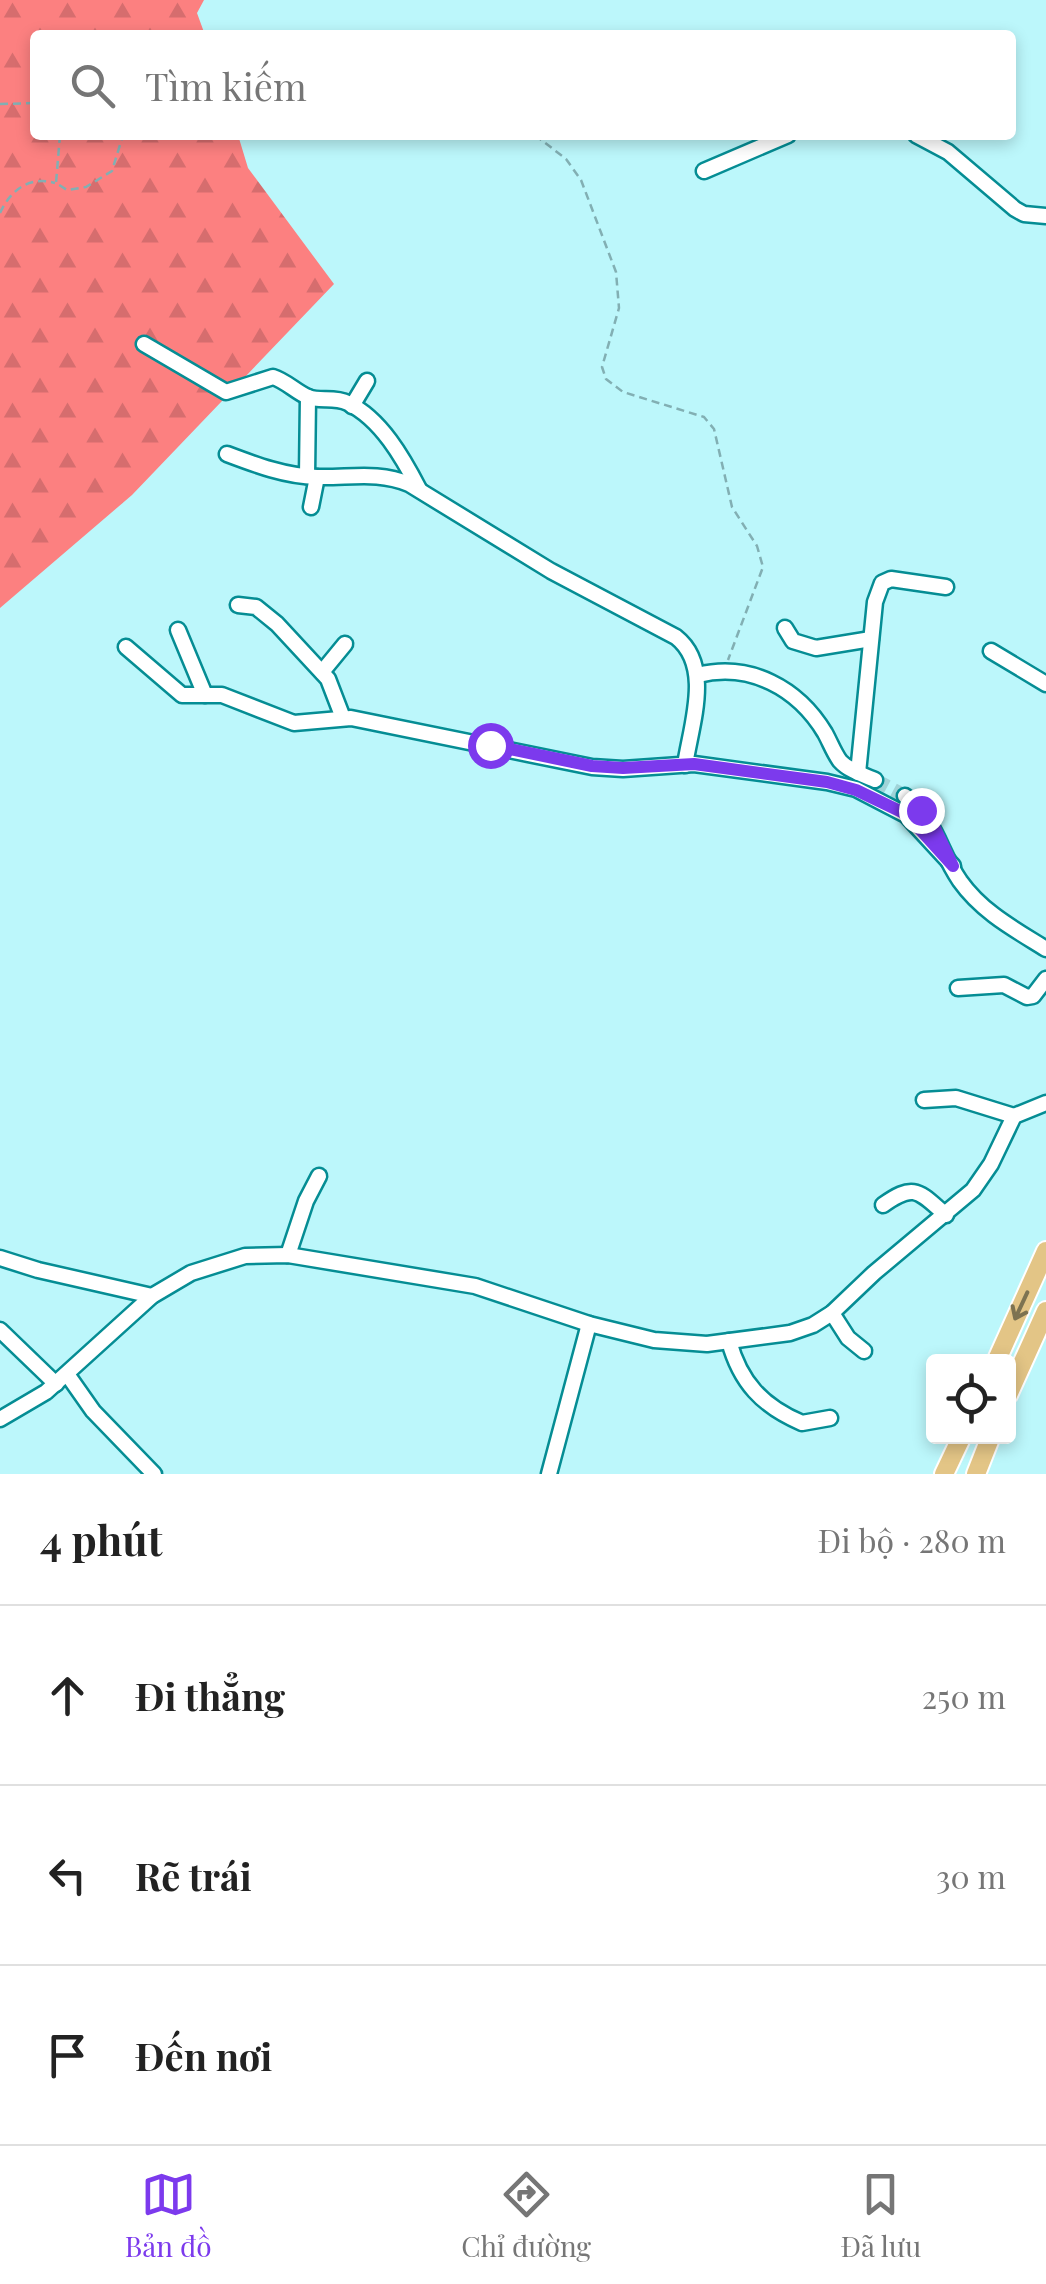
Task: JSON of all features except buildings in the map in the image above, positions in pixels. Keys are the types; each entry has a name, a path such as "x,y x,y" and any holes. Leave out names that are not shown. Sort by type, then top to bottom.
{"main road":[{"path":"1000,1354 1046,1251"},
{"path":"1016,1377 1046,1311"},
{"path":"944,1474 958,1444"},
{"path":"976,1474 989,1444"}],"street":[{"path":"704,172 777,140"},
{"path":"925,140 948,152 1015,209 1046,216"},
{"path":"144,344 226,392 273,377 308,397 330,397 352,406 394,446 420,491"},
{"path":"352,406 367,382"},
{"path":"308,397 311,508"},
{"path":"227,454 260,466 312,476 392,477 551,571 676,637 688,646 698,676 685,764"},
{"path":"858,773 871,639 882,583 891,578 946,586"},
{"path":"238,604 265,613 322,672 336,694 343,718"},
{"path":"785,628 793,641 816,648 871,639"},
{"path":"178,630 205,696"},
{"path":"322,672 345,644"},
{"path":"126,647 175,692 235,699 294,723 343,718 592,766 685,764 796,776 856,790 906,814 953,866"},
{"path":"991,651 1046,684"},
{"path":"698,676 724,671 752,675 789,692 824,731 841,763 874,780"},
{"path":"905,796 934,826 958,877 986,911 1046,949"},
{"path":"958,988 1004,985 1026,998 1033,996 1046,979"},
{"path":"924,1100 956,1098 1014,1116 1046,1103"},
{"path":"0,1419 61,1379 152,1296 191,1273 245,1256 288,1256 474,1286 589,1324 654,1340 691,1344 790,1332 813,1325 832,1313 946,1215 982,1177 1014,1116"},
{"path":"288,1256 306,1201 319,1176"},
{"path":"883,1205 910,1190 920,1193 946,1215"},
{"path":"0,1258 152,1296"},
{"path":"832,1313 848,1338 864,1351"},
{"path":"548,1474 589,1324"},
{"path":"0,1330 61,1379 154,1474"},
{"path":"730,1341 743,1379 763,1399 802,1423 830,1418"}],"path":[{"path":"0,104 30,102"},
{"path":"56,183 60,140"},
{"path":"0,213 17,189 39,179 67,190 86,187 112,171 121,140"},
{"path":"541,140 566,160 581,180 616,272 618,308 602,368 606,379 623,392 704,417 714,428 732,506 757,546 763,567 724,671"}],"green space":[{"path":"0,0 204,0 197,13 203,30 30,30 30,140 240,140 248,168 334,284 132,495 0,608"}],"tunnel":[{"path":"875,780 905,796"}],"route":[{"path":"490,745 592,766 651,768 694,764 827,782 856,790 906,814 953,866 934,826 921,810"}]}
